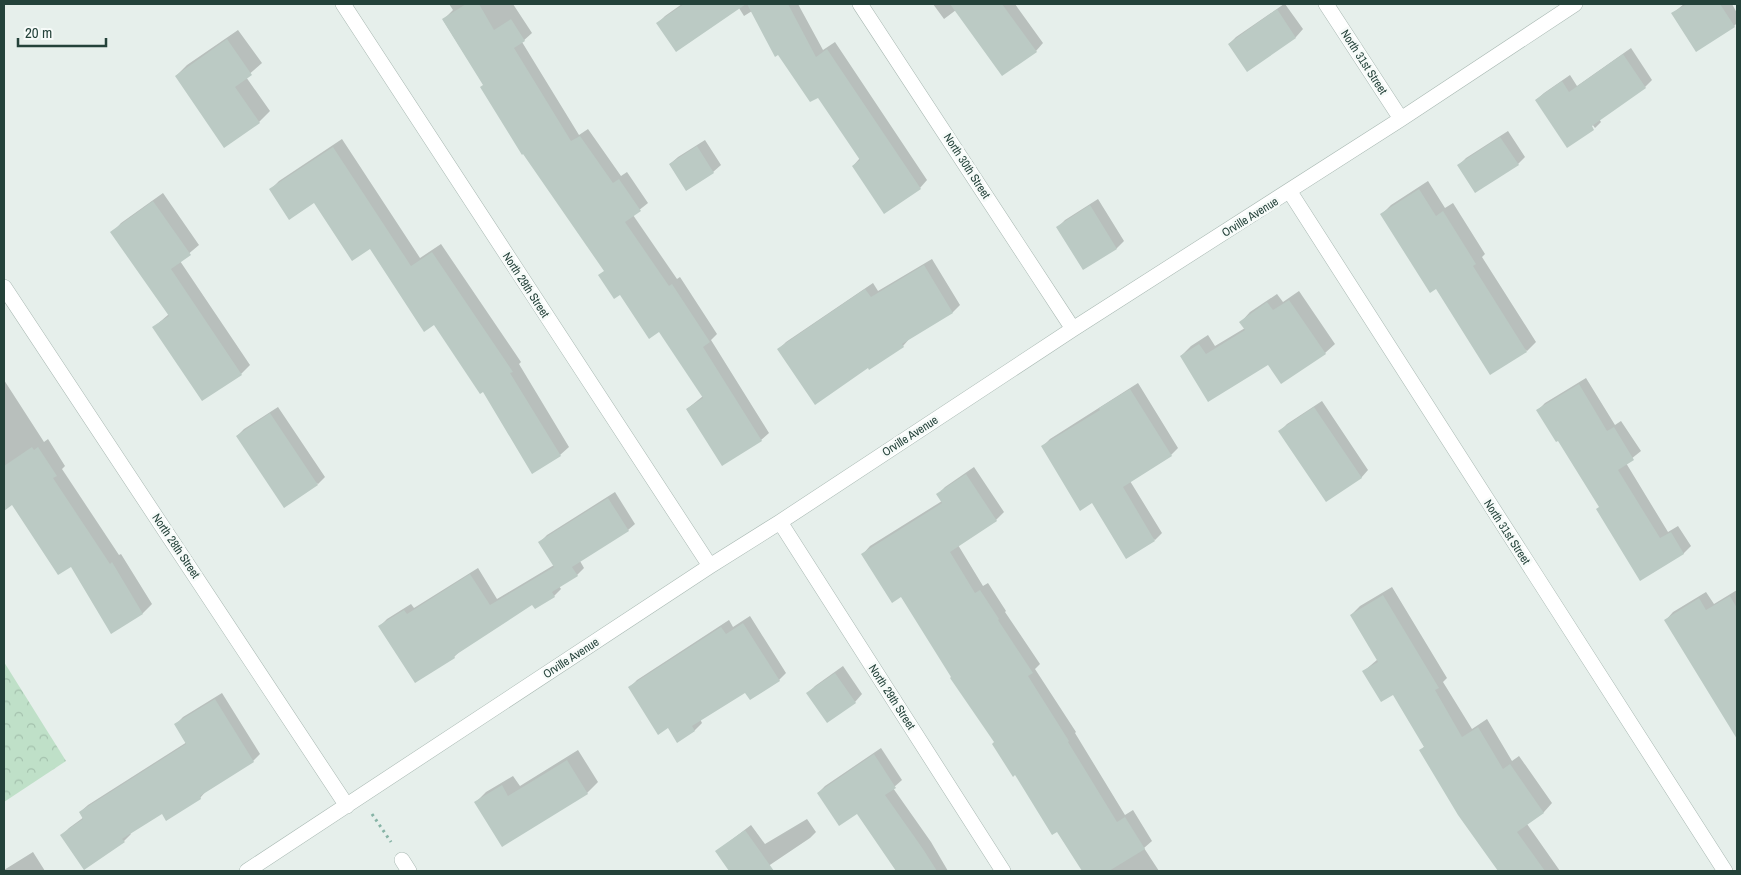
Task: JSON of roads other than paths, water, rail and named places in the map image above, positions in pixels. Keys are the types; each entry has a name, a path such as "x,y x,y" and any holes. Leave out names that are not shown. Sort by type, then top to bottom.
{"street":[{"name":"North 29th Street","path":"343,4 710,566"},
{"name":"North 30th Street","path":"860,4 1073,329"},
{"name":"North 31st Street","path":"1326,4 1401,120"},
{"name":"Orville Avenue","path":"247,871 1073,329 1290,192 1575,4"},
{"name":"North 31st Street","path":"1290,192 1725,871"},
{"name":"North 28th Street","path":"4,288 347,806"},
{"name":"North 29th Street","path":"780,522 1003,871"}]}
